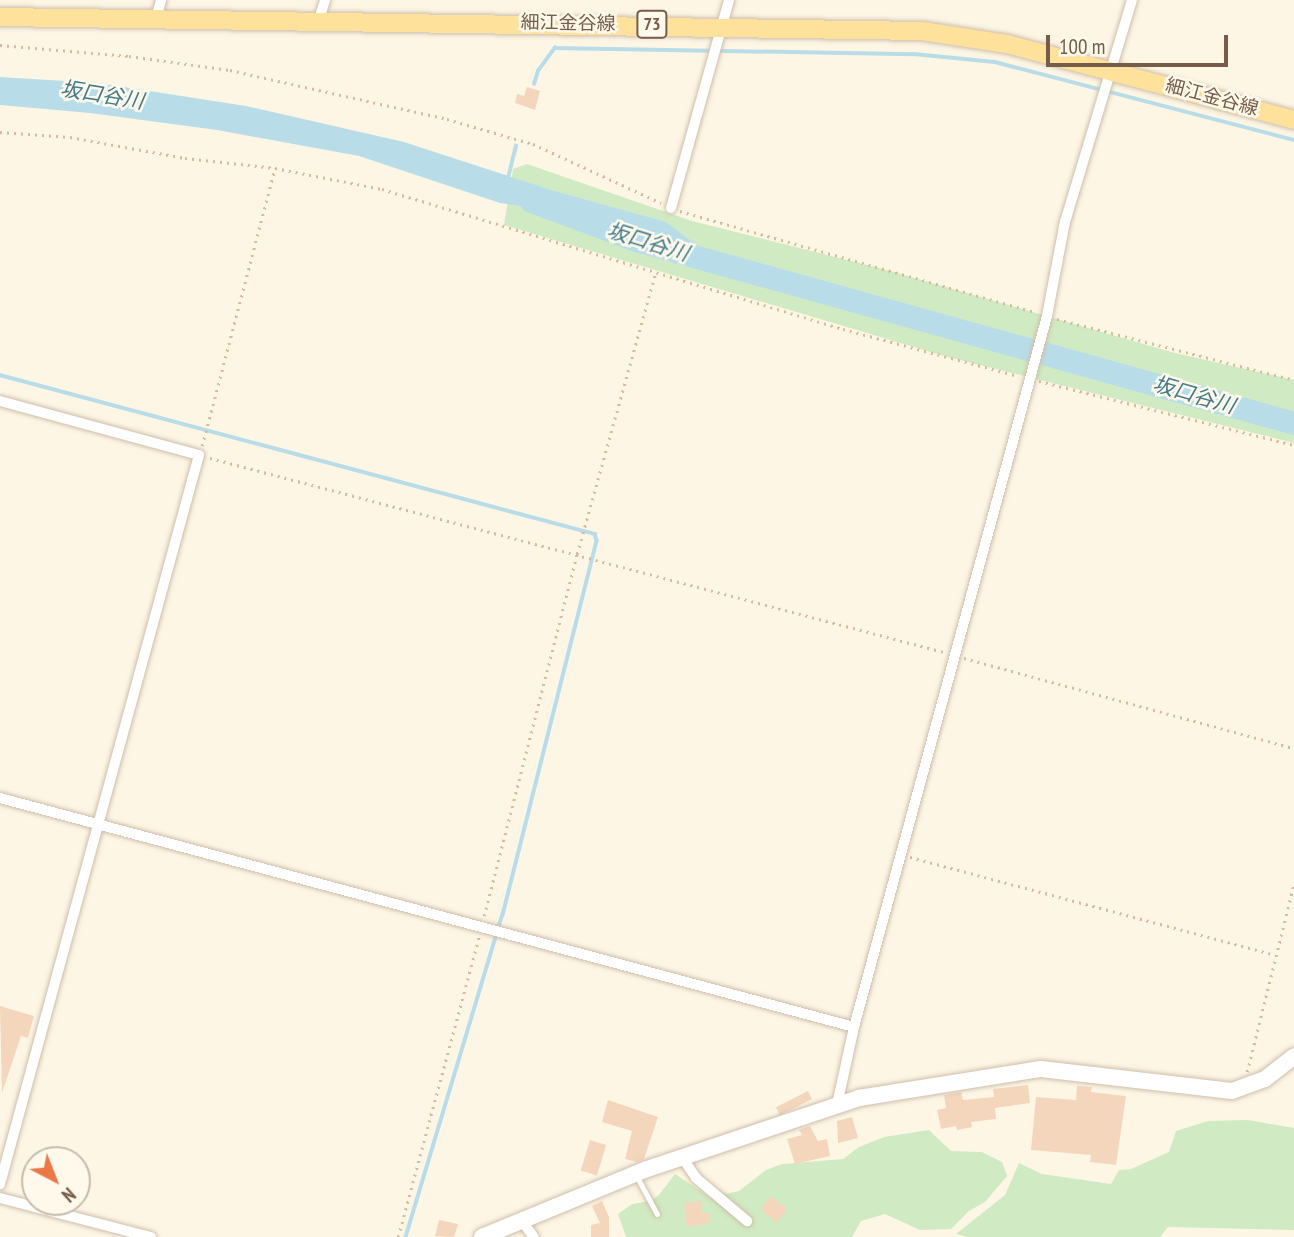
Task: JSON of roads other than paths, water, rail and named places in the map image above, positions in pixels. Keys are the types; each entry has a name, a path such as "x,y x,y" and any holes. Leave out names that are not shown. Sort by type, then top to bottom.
{"main road":[{"name":"細江金谷線","path":"0,17 319,19 922,31 1007,44 1110,77 1294,120"}],"street":[{"path":"156,18 161,0"},
{"path":"319,19 325,0"},
{"path":"671,208 729,0"},
{"path":"837,1105 854,1027 904,855 1047,316 1065,222 1132,0"},
{"path":"0,401 199,455 0,1184"},
{"path":"0,798 854,1027"},
{"path":"482,1237 636,1174 837,1105 919,1087 1041,1069 1232,1091 1265,1079 1294,1056"},
{"path":"682,1157 696,1178 747,1221"},
{"path":"0,1198 151,1237"},
{"path":"521,1220 534,1237"}],"lane":[{"path":"636,1174 657,1214"}],"water":[{"path":"0,77 98,83 246,106 404,142 551,190 666,222 722,264 667,249 605,219 500,203 359,156 217,130 90,113 0,105"}],"waterway":[{"path":"534,84 538,71 555,48 914,54 995,62 1294,140"},
{"path":"508,178 516,146"},
{"name":"坂口谷川","path":"531,201 636,240 1294,423"},
{"path":"0,375 595,534 597,541 503,914 406,1237"}]}
